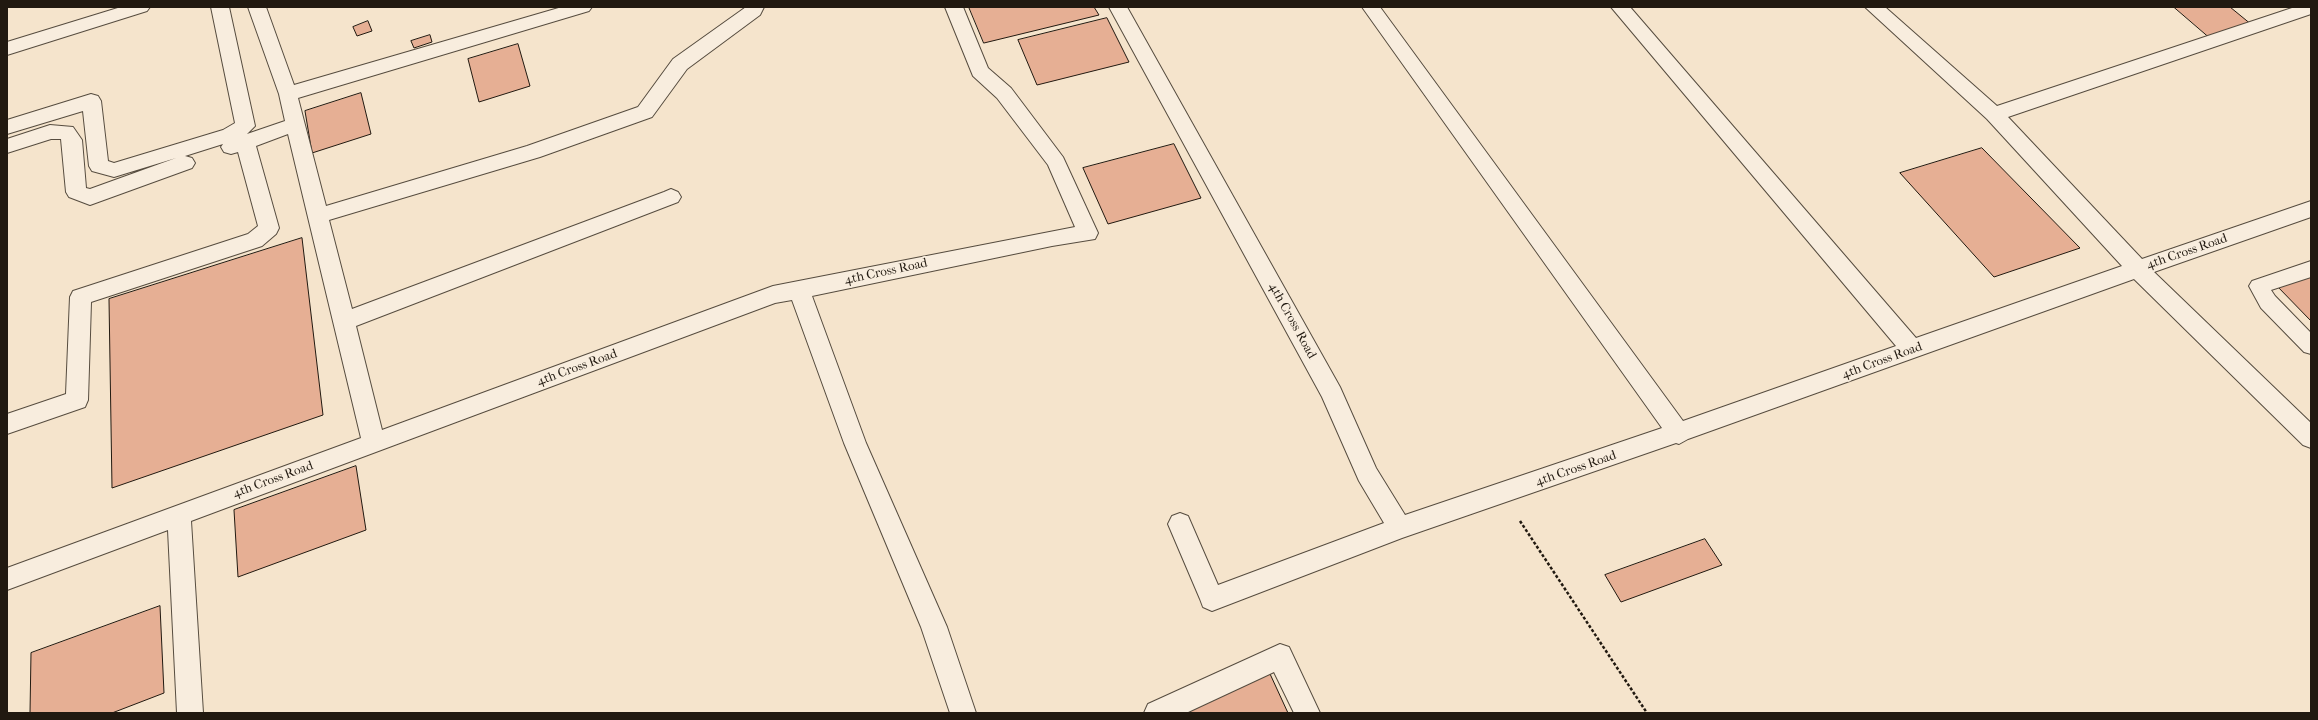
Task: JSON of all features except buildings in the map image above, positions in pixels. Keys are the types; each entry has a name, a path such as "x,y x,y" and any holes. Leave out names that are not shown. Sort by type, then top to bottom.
{"street":[{"path":"7,42 116,7"},
{"path":"7,49 141,7"},
{"path":"7,126 91,101 99,166 114,170 230,135 245,126 220,7"},
{"path":"257,7 288,94 374,443"},
{"path":"288,94 584,7"},
{"path":"318,216 533,152 645,112 680,64 754,11 755,7"},
{"name":"4th Cross Road","path":"7,579 773,295 1052,238 1088,233 1056,162 1004,93 980,70 954,7"},
{"name":"4th Cross Road","path":"1118,7 1332,394 1367,474 1400,528 1679,434 2138,269 2311,209"},
{"path":"1371,7 1679,434"},
{"path":"1620,7 1913,350"},
{"path":"1875,7 1994,114 2138,269 2311,438"},
{"path":"1994,114 2311,8"},
{"path":"7,146 50,132 66,132 72,140 76,192 90,197 296,124"},
{"path":"7,424 78,400 81,297 255,240 269,228 245,142"},
{"path":"344,321 671,197"},
{"path":"799,290 856,443 934,627 963,713"},
{"path":"179,515 190,713"},
{"path":"1180,524 1212,600 1400,528"},
{"path":"1157,713 1280,656 1307,713"}],"lane":[{"path":"2311,269 2259,286 2268,302 2311,346"}],"path":[{"path":"1502,494 1647,713"}]}
